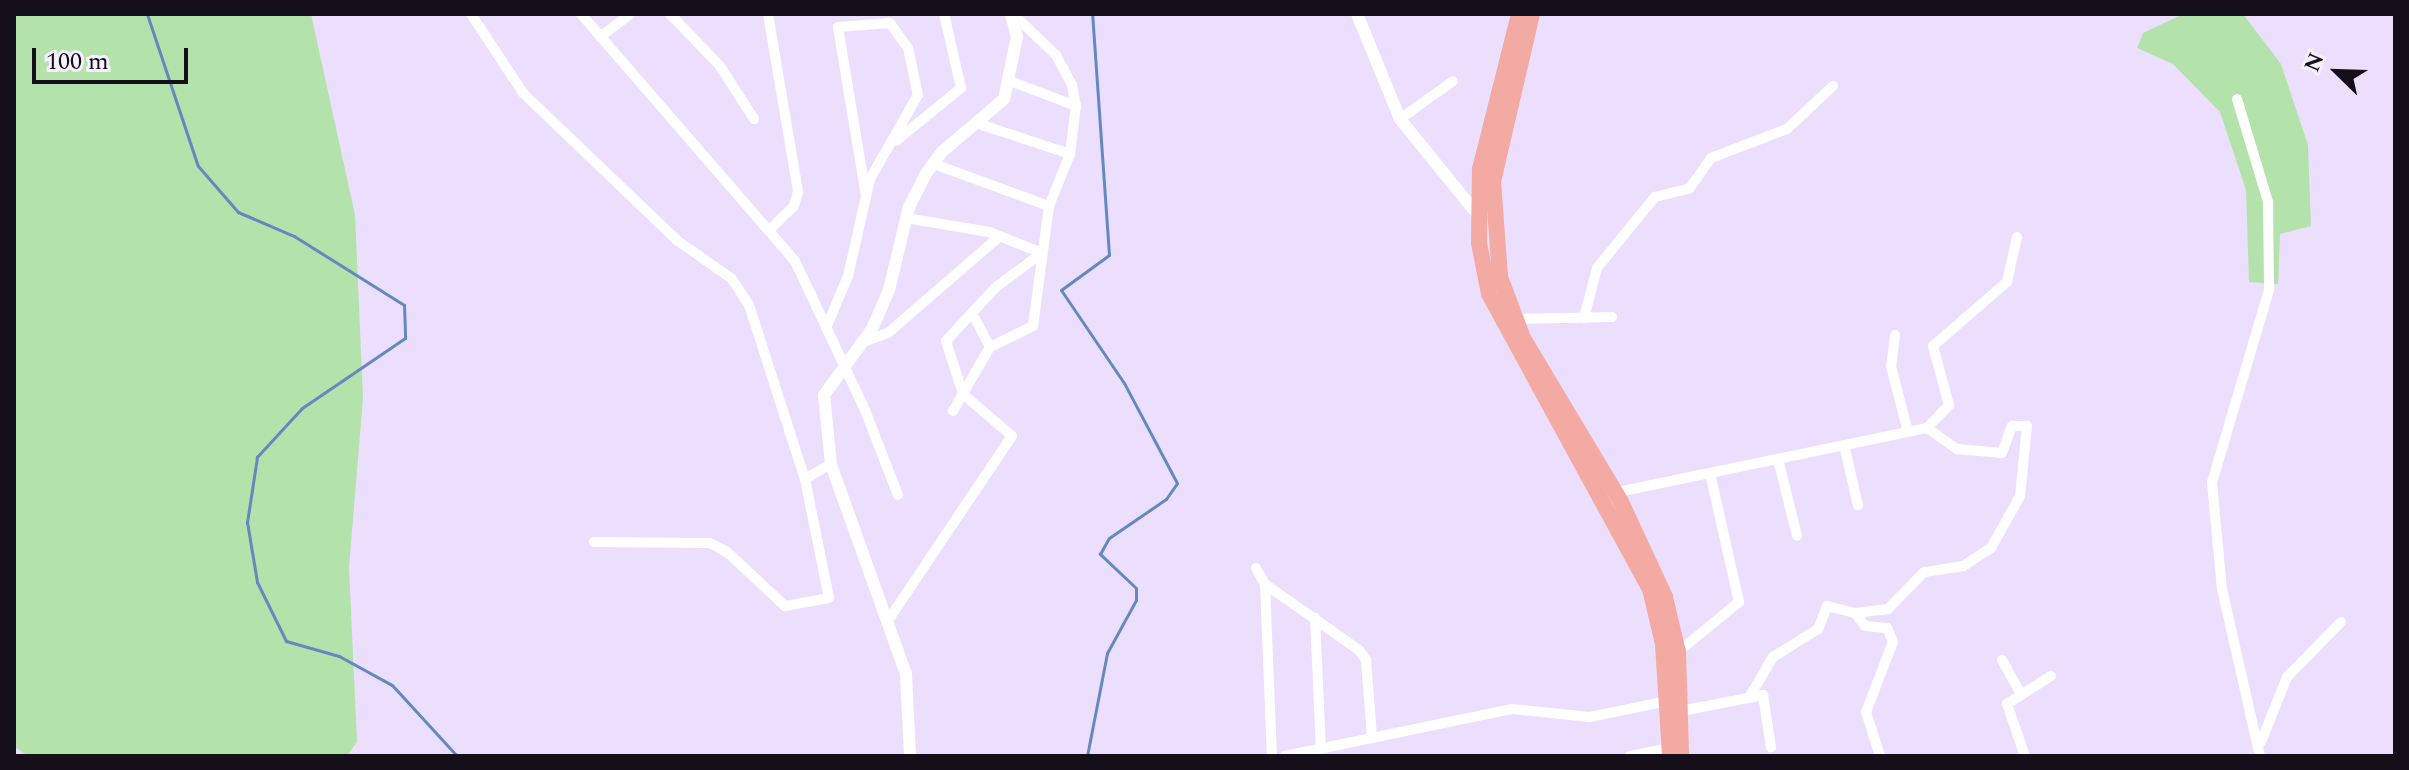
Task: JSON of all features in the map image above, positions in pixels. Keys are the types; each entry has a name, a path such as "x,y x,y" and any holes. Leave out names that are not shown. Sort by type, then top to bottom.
{"highway":[{"path":"1519,14 1489,120 1477,214 1489,294 1505,332 1623,533 1650,589 1674,706"},
{"path":"1532,14 1493,181 1498,264 1515,319 1613,493 1665,597 1678,652 1674,753"}],"street":[{"path":"471,14 523,93 678,241 732,279 766,347 805,479 829,598 785,606 727,552 710,543 594,542"},
{"path":"581,14 795,261 843,363 898,495"},
{"path":"600,37 630,14"},
{"path":"670,14 720,66 754,119"},
{"path":"768,14 798,192 794,206 769,230"},
{"path":"888,147 961,88 944,14"},
{"path":"910,756 906,674 889,619 831,464 824,395 889,290 906,218 934,164 1004,99 1017,37 1012,14"},
{"path":"953,411 990,347 1033,326 1049,206 1070,154 1076,106 1056,55 1012,14"},
{"path":"1357,14 1400,119 1477,214"},
{"path":"826,328 848,276 866,197 888,147 918,95 908,48 894,24 838,27 866,197"},
{"path":"1010,81 1076,106"},
{"path":"1400,119 1453,81"},
{"path":"1584,318 1597,268 1655,197 1690,188 1711,158 1787,129 1833,86"},
{"path":"2237,99 2268,202 2269,290 2212,482 2222,589 2260,750"},
{"path":"979,124 1070,154"},
{"path":"934,164 1049,206"},
{"path":"906,218 1000,236 1042,253"},
{"path":"859,343 888,333 1000,236"},
{"path":"1613,493 1927,428 1949,405 1933,346 2007,282 2017,237"},
{"path":"889,619 1012,436 963,394 946,341 972,313 1042,253"},
{"path":"972,313 990,347"},
{"path":"1515,319 1612,317"},
{"path":"1895,335 1891,366 1908,432"},
{"path":"1751,694 1773,657 1818,629 1827,606 1855,613 1888,609 1924,572 1979,559 2016,508 2025,474 2027,426 2012,426 2007,446 1994,454 1957,449 1927,428"},
{"path":"1844,445 1858,505"},
{"path":"1778,459 1797,536"},
{"path":"805,479 831,464"},
{"path":"1678,652 1739,602 1710,473"},
{"path":"1256,568 1265,584 1315,618 1366,660 1372,736"},
{"path":"1265,584 1272,756"},
{"path":"1855,613 1865,626 1887,628 1893,642 1866,712 1880,756"},
{"path":"1315,618 1326,750"},
{"path":"2260,750 2287,677 2341,622"},
{"path":"2002,660 2021,694"},
{"path":"2025,756 2007,704 2051,676"},
{"path":"1285,756 1326,750 1372,736 1512,709 1590,717 1751,694 1765,699 1771,747"},
{"path":"1630,756 1674,753"}],"green space":[{"path":"14,14 311,14 355,215 363,398 349,567 357,742 347,756 28,756 14,746"},
{"path":"2183,14 2243,14 2281,64 2308,145 2311,226 2280,234 2278,284 2249,282 2246,190 2220,112 2173,64 2137,48 2143,33"}],"waterway":[{"path":"147,14 198,166 238,212 294,236 404,305 405,338 302,408 257,457 247,522 257,582 286,641 339,656 392,685 457,756"},
{"path":"1087,756 1107,653 1136,600 1136,588 1100,554 1109,538 1166,499 1177,483 1124,383 1061,290 1109,255 1092,14"}]}
